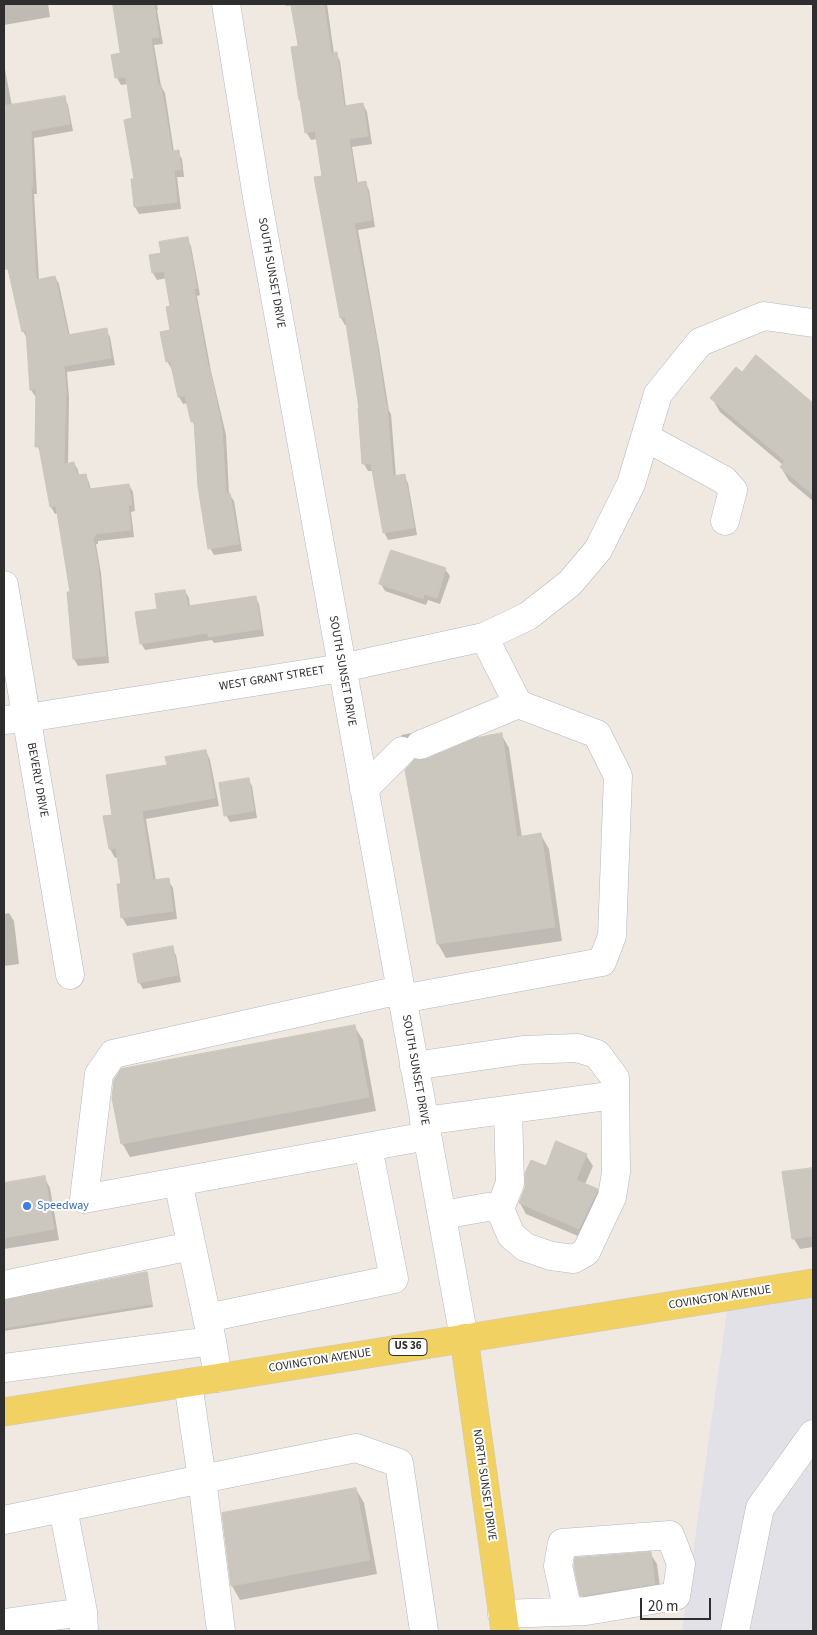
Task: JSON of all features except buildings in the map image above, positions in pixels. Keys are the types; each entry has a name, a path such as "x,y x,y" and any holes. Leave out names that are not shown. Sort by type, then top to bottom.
{"main road":[{"name":"COVINGTON AVENUE","path":"4,1412 813,1283"},
{"name":"NORTH SUNSET DRIVE","path":"464,1338 503,1623"}],"street":[{"name":"SOUTH SUNSET DRIVE","path":"226,4 257,197 464,1338"},
{"name":"WEST GRANT STREET","path":"15,719 342,668 484,637 528,616 570,583 598,550 631,484 658,394 700,342 764,316 813,323"},
{"path":"645,437 724,480 733,490 725,522"},
{"name":"BEVERLY DRIVE","path":"4,585 15,719 70,975"},
{"path":"484,637 518,704 597,734 618,776 612,936 602,962 401,994 113,1054 99,1074 84,1199 368,1147 426,1129 508,1110 615,1096"},
{"path":"364,788 411,748 518,704"},
{"path":"414,1066 522,1050 577,1048 597,1054 615,1078 616,1172 612,1197 586,1252 574,1259 551,1256 525,1247 512,1235 500,1209 510,1183 508,1110"},
{"path":"4,1368 210,1329 394,1278 368,1147"},
{"path":"178,1182 210,1329 218,1378"},
{"path":"442,1215 488,1207 500,1209"},
{"path":"4,1285 192,1246"},
{"path":"188,1383 221,1631"},
{"path":"735,1631 760,1508 813,1434"},
{"path":"4,1520 356,1448 399,1463 424,1631"},
{"path":"4,1622 84,1622 64,1508"},
{"path":"503,1623 676,1596 681,1564 670,1535 562,1543 558,1566 568,1612"}],"shaded area":[{"path":"813,1283 813,1631 682,1631 729,1296"}],"place":[{"name":"Speedway","path":"27,1206"}]}
